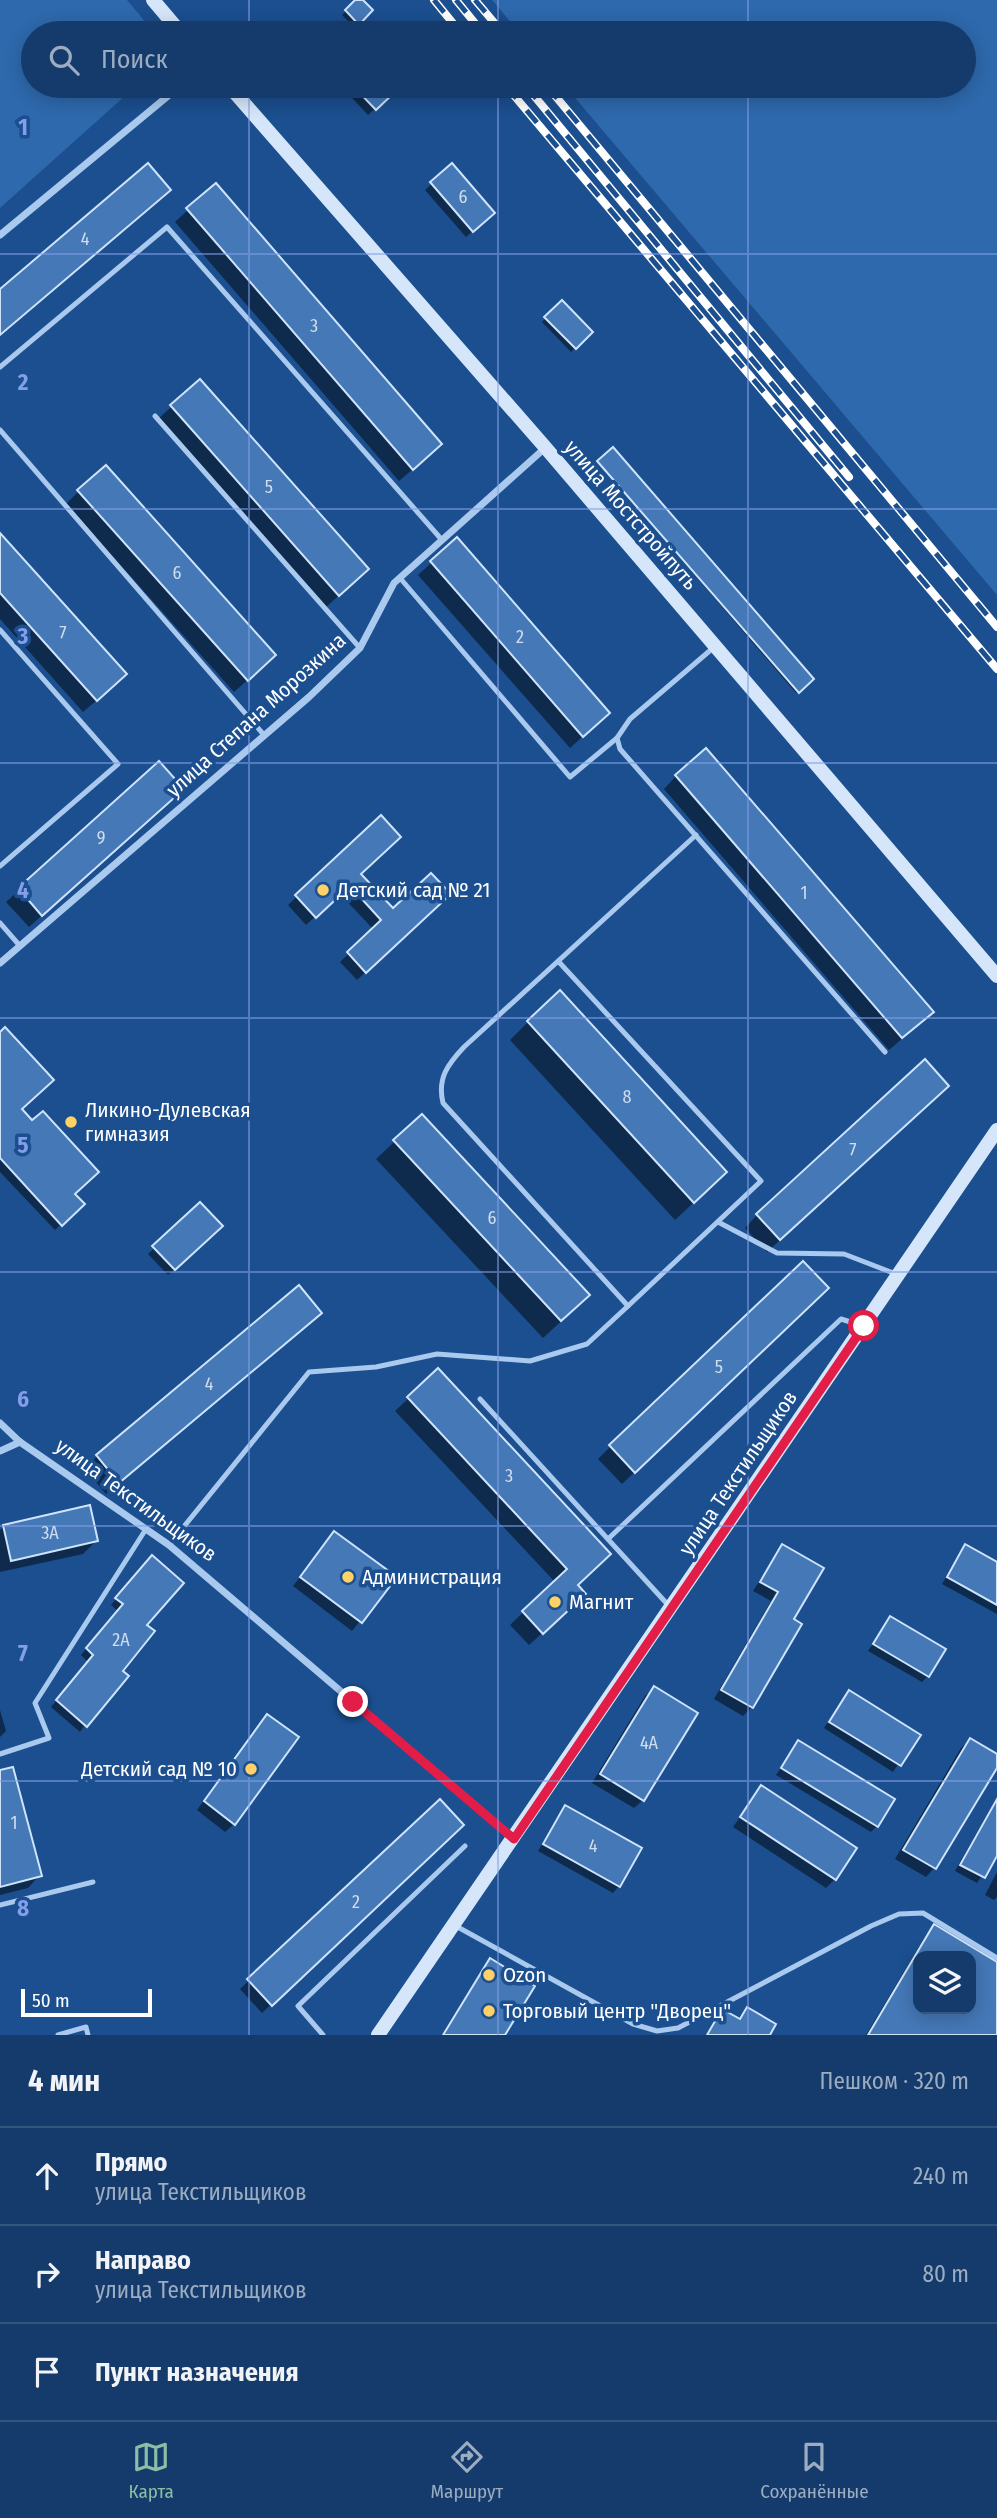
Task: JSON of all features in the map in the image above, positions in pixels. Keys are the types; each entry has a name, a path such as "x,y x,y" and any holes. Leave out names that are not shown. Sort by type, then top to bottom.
{"street":[{"path":"153,0 171,21"},
{"path":"0,234 165,98"},
{"name":"улица Мостстройпуть","path":"240,98 275,134 545,447 997,976"},
{"name":"улица Степана Морозкина","path":"0,963 264,735 360,648 374,615 400,578 545,447"},
{"name":"улица Текстильщиков","path":"379,2035 997,1130"},
{"name":"улица Текстильщиков","path":"0,1423 20,1442 169,1545 514,1839"},
{"path":"0,1451 20,1442"}],"lane":[{"path":"0,367 167,226 442,540"},
{"path":"155,416 360,648"},
{"path":"0,430 264,735"},
{"path":"400,578 570,777 617,738 630,719 715,646"},
{"path":"0,630 118,764 0,866"},
{"path":"617,738 620,749 885,1052"},
{"path":"628,1306 443,1104 439,1090 450,1062 696,835"},
{"path":"0,923 20,946"},
{"path":"169,1545 309,1372 376,1367 437,1354 530,1361 587,1344 759,1186 759,1176 558,961"},
{"path":"718,1222 777,1253 844,1254 898,1275"},
{"path":"608,1539 841,1319 864,1326"},
{"path":"480,1399 671,1609"},
{"path":"0,1754 49,1738 35,1703 146,1529"},
{"path":"323,2035 298,2006 465,1846"},
{"path":"0,1905 93,1882"},
{"path":"454,1925 633,2024 657,2031 678,2028 871,1926 899,1914 923,1913 997,1958"},
{"path":"58,2035 86,2027 88,2035"}],"shaded area":[{"path":"0,0 127,0 144,21 21,21 21,98 123,98 0,208"},
{"path":"492,0 997,0 997,595 575,98 976,98 976,21 510,21"}],"building":[{"path":"355,0 363,0 373,10 363,21 355,21 345,10"},
{"path":"364,98 389,98 376,110"},
{"path":"148,163 171,190 0,335 0,289"},
{"path":"452,163 495,213 473,232 430,182"},
{"path":"216,183 442,444 413,470 186,208"},
{"path":"562,300 593,332 576,349 544,317"},
{"path":"200,379 369,569 339,596 170,405"},
{"path":"613,447 814,679 799,693 597,461"},
{"path":"106,465 276,655 248,681 77,490"},
{"path":"0,533 127,674 97,701 0,593"},
{"path":"457,537 610,713 583,737 430,561"},
{"path":"706,748 934,1012 902,1038 675,775"},
{"path":"159,761 184,789 42,916 18,888"},
{"name":"Детский сад № 21","path":"381,815 401,837 361,874 393,908 431,873 451,894 366,973 347,952 381,920 350,886 316,918 295,895"},
{"path":"560,990 727,1172 694,1203 527,1021"},
{"path":"5,1027 54,1080 22,1109 32,1120 43,1111 99,1172 75,1194 85,1204 62,1226 0,1158 0,1032"},
{"path":"925,1059 949,1086 780,1240 756,1214"},
{"path":"422,1114 590,1295 561,1321 393,1140"},
{"path":"200,1202 223,1226 175,1270 152,1246"},
{"path":"803,1261 829,1288 635,1473 609,1445"},
{"path":"299,1285 322,1313 119,1483 96,1455"},
{"path":"438,1368 611,1554 578,1585 586,1594 543,1634 522,1611 567,1569 407,1397"},
{"path":"90,1505 98,1541 11,1561 3,1525"},
{"name":"Администрация","path":"334,1531 397,1577 362,1623 300,1577"},
{"path":"782,1544 824,1568 794,1619 802,1624 753,1708 721,1690 778,1592 760,1582"},
{"path":"965,1544 997,1562 997,1605 947,1577"},
{"path":"152,1555 184,1583 147,1625 155,1631 123,1671 129,1676 87,1727 56,1700 93,1655 86,1648 123,1604 115,1598"},
{"path":"890,1616 946,1649 929,1677 873,1644"},
{"path":"654,1686 698,1713 644,1801 600,1774"},
{"path":"849,1690 921,1735 901,1766 829,1722"},
{"name":"Детский сад № 10","path":"267,1714 299,1737 235,1825 204,1801"},
{"path":"970,1738 997,1754 997,1768 936,1869 903,1850"},
{"path":"798,1740 895,1799 878,1827 781,1768"},
{"path":"13,1767 42,1876 0,1887 0,1770"},
{"path":"761,1785 857,1848 836,1880 740,1817"},
{"path":"440,1799 464,1825 272,2006 247,1979"},
{"path":"997,1799 997,1856 985,1878 960,1865"},
{"path":"565,1805 642,1848 620,1887 543,1844"},
{"path":"934,1924 997,1962 997,2035 868,2035 913,1959 913,2014 976,2014 976,1951 918,1951"},
{"name":"Торговый центр \"Дворец\"","path":"490,1958 535,1986 505,2035 443,2035"},
{"path":"747,2007 776,2024 770,2035 707,2035 722,2009 740,2019"}],"railway":[{"path":"434,0 451,21"},
{"path":"456,0 473,21"},
{"path":"475,0 493,21"},
{"path":"516,98 997,669"},
{"path":"536,98 849,477"},
{"path":"557,98 997,627"}],"place":[{"name":"Детский сад № 21","path":"323,890"},
{"name":"Ликино-Дулевская гимназия","path":"71,1122"},
{"name":"Администрация","path":"348,1577"},
{"name":"Магнит","path":"555,1602"},
{"name":"Детский сад № 10","path":"251,1769"},
{"name":"Ozon","path":"489,1975"},
{"name":"Торговый центр \"Дворец\"","path":"489,2011"}],"route":[{"path":"353,1702 514,1839 864,1326"}]}
